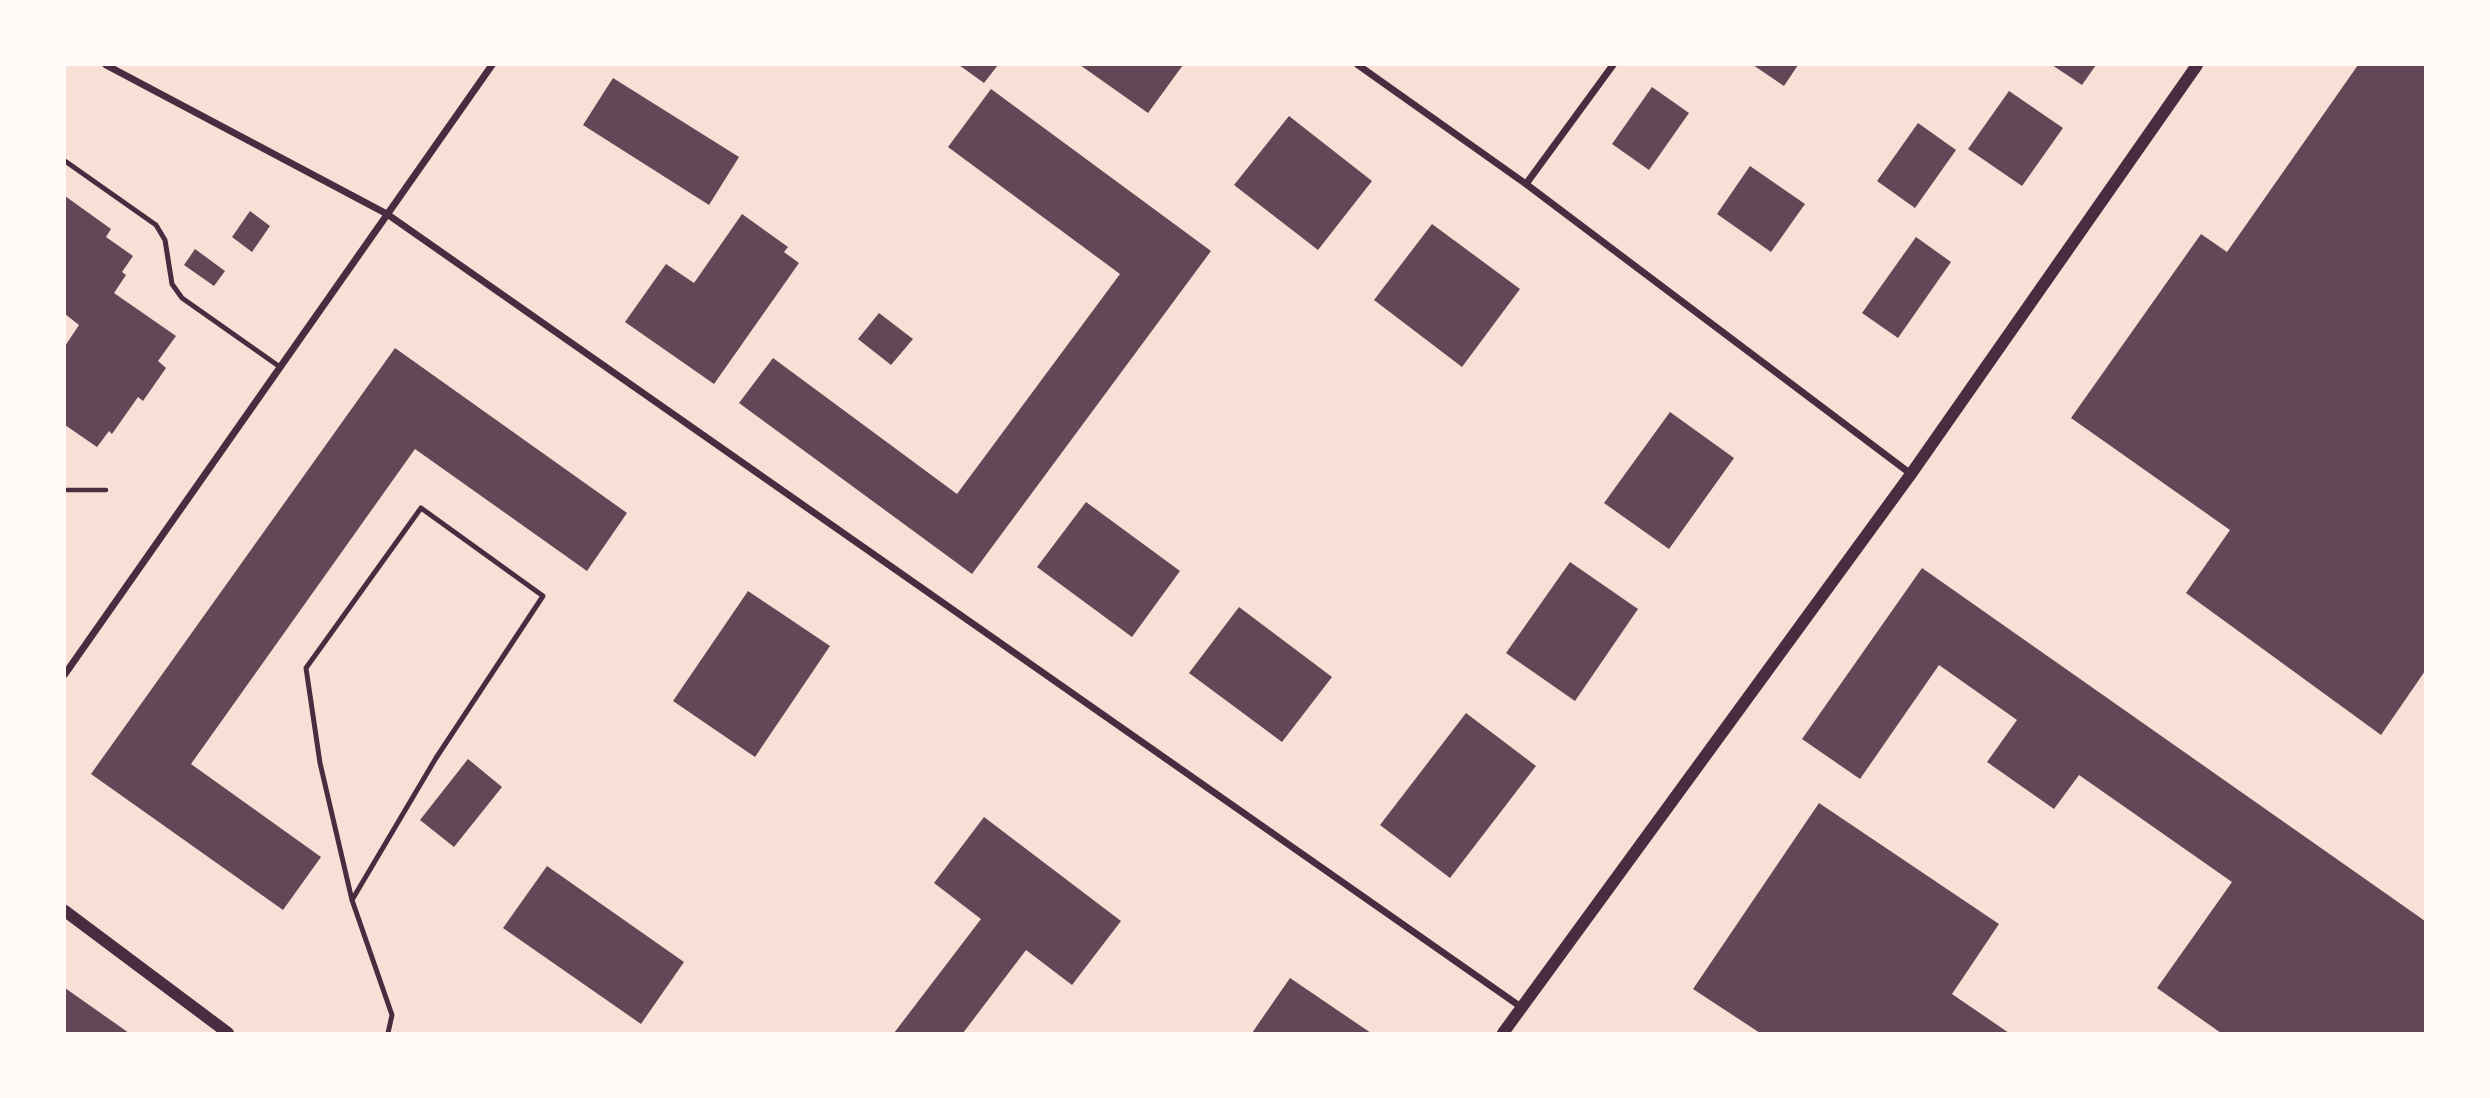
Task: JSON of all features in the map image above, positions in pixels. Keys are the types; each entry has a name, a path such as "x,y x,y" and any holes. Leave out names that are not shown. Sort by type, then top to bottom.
{"street":[{"path":"106,65 387,214 1521,1007"},
{"path":"65,674 492,65"},
{"path":"1358,65 1526,184 1911,474"},
{"path":"1526,184 1613,65"},
{"path":"1503,1033 1911,474 2197,65"},
{"path":"65,911 228,1033"}],"lane":[{"path":"65,161 156,225 165,240 172,284 182,298 280,367"},
{"path":"352,900 436,758 543,596 421,508 306,668 320,763 352,900 392,1015 388,1033"}],"path":[{"path":"65,490 106,490"}],"building":[{"path":"959,65 998,65 984,83"},
{"path":"1080,65 1183,65 1148,113"},
{"path":"1753,65 1798,65 1784,86"},
{"path":"2052,65 2096,65 2082,85"},
{"path":"2358,65 2425,65 2425,671 2381,735 2186,593 2230,530 2071,418 2201,234 2227,252"},
{"path":"613,78 739,157 709,205 583,125"},
{"path":"1652,87 1689,113 1649,170 1612,144"},
{"path":"991,89 1211,251 972,574 739,403 773,358 957,494 1120,274 948,147"},
{"path":"2009,91 2063,128 2022,186 1968,149"},
{"path":"1289,116 1372,181 1318,250 1234,185"},
{"path":"1918,123 1956,150 1915,208 1877,181"},
{"path":"1750,166 1805,204 1771,252 1717,214"},
{"path":"65,196 111,229 106,237 133,256 122,272 126,275 114,293 176,336 158,361 166,368 143,401 138,397 112,434 109,431 97,447 65,425 65,346 79,325 65,314"},
{"path":"250,211 270,226 252,252 232,237"},
{"path":"742,214 788,247 784,252 799,263 714,384 625,322 666,264 694,283"},
{"path":"1432,224 1520,289 1462,367 1374,300"},
{"path":"1916,237 1951,262 1898,338 1862,313"},
{"path":"195,249 225,271 214,286 184,265"},
{"path":"879,313 913,339 891,365 858,339"},
{"path":"395,348 627,513 587,571 415,449 191,764 321,857 283,910 91,774"},
{"path":"1670,412 1734,458 1669,549 1604,503"},
{"path":"1086,502 1180,571 1132,637 1037,567"},
{"path":"1570,562 1638,609 1575,701 1506,653"},
{"path":"1922,568 2425,921 2425,1033 2221,1033 2157,988 2232,882 2079,775 2054,809 1987,762 2017,720 1939,665 1860,779 1802,739"},
{"path":"748,591 830,646 755,757 673,701"},
{"path":"1239,607 1332,677 1282,742 1189,673"},
{"path":"1466,713 1536,766 1450,878 1380,825"},
{"path":"468,759 502,787 454,847 420,820"},
{"path":"1819,803 1999,924 1952,994 2009,1033 1760,1033 1693,989"},
{"path":"984,817 1121,921 1072,985 1026,950 963,1033 894,1033 981,919 934,883"},
{"path":"547,866 684,962 641,1024 503,928"},
{"path":"1290,978 1371,1033 1252,1033"},
{"path":"65,988 129,1033 65,1033"}]}
